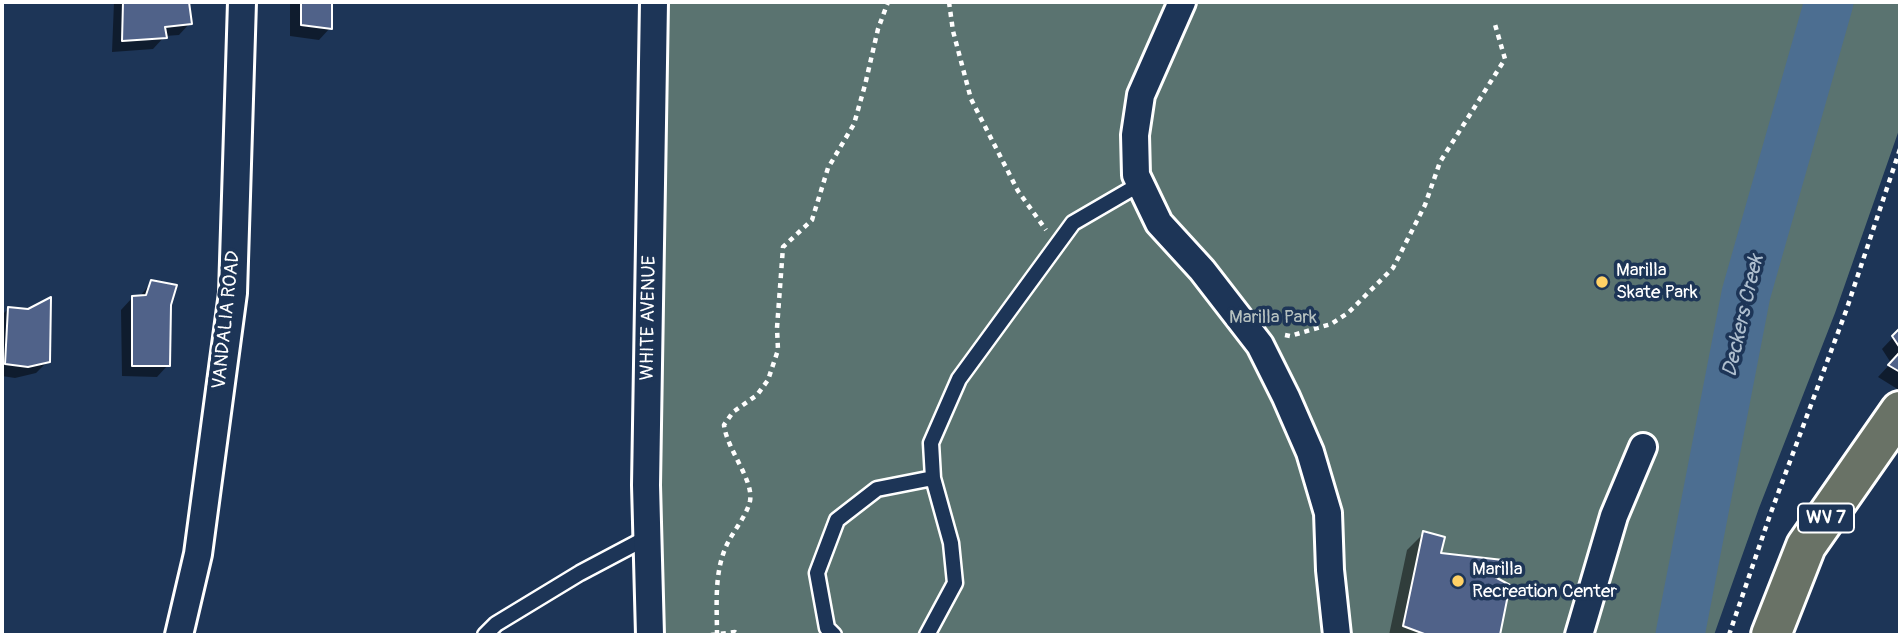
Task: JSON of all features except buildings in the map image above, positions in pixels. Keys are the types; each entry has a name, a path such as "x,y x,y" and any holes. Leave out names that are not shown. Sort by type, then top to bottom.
{"main road":[{"name":"WV 7","path":"1771,635 1806,546 1900,411"}],"street":[{"name":"VANDALIA ROAD","path":"179,635 198,554 233,293 243,2"},
{"name":"WHITE AVENUE","path":"650,635 649,299 654,2"},
{"path":"1182,2 1141,94 1135,135 1136,175 1160,223 1202,270 1260,345 1310,452 1328,513 1330,570 1337,635"},
{"path":"1579,635 1614,516 1643,447"}],"lane":[{"path":"927,635 955,583 951,543 933,478 931,443 959,379 1073,223 1140,184"},
{"path":"834,635 827,628 817,573 837,520 877,489 933,478"},
{"path":"485,635 496,624 580,573 648,537"}],"path":[{"path":"717,635 718,574 725,549 750,501 750,483 732,452 724,425 733,412 757,396 768,380 778,350 783,247 812,220 828,168 854,124 878,29 888,2"},
{"path":"948,2 971,99 1018,191 1058,243"},
{"path":"1249,330 1290,336 1331,324 1348,313 1393,268 1425,205 1440,162 1505,60 1494,22"},
{"path":"1729,635 1770,514 1846,311 1900,149"},
{"path":"711,635 735,632 739,635"}],"green space":[{"name":"Marilla Park","path":"654,2 1900,2 1900,127 1835,313 1759,508 1714,635 649,635"}],"waterway":[{"name":"Deckers Creek","path":"1680,635 1746,294 1829,2"}],"place":[{"name":"Marilla Skate Park","path":"1602,282"},
{"name":"Marilla Recreation Center","path":"1458,581"}]}
